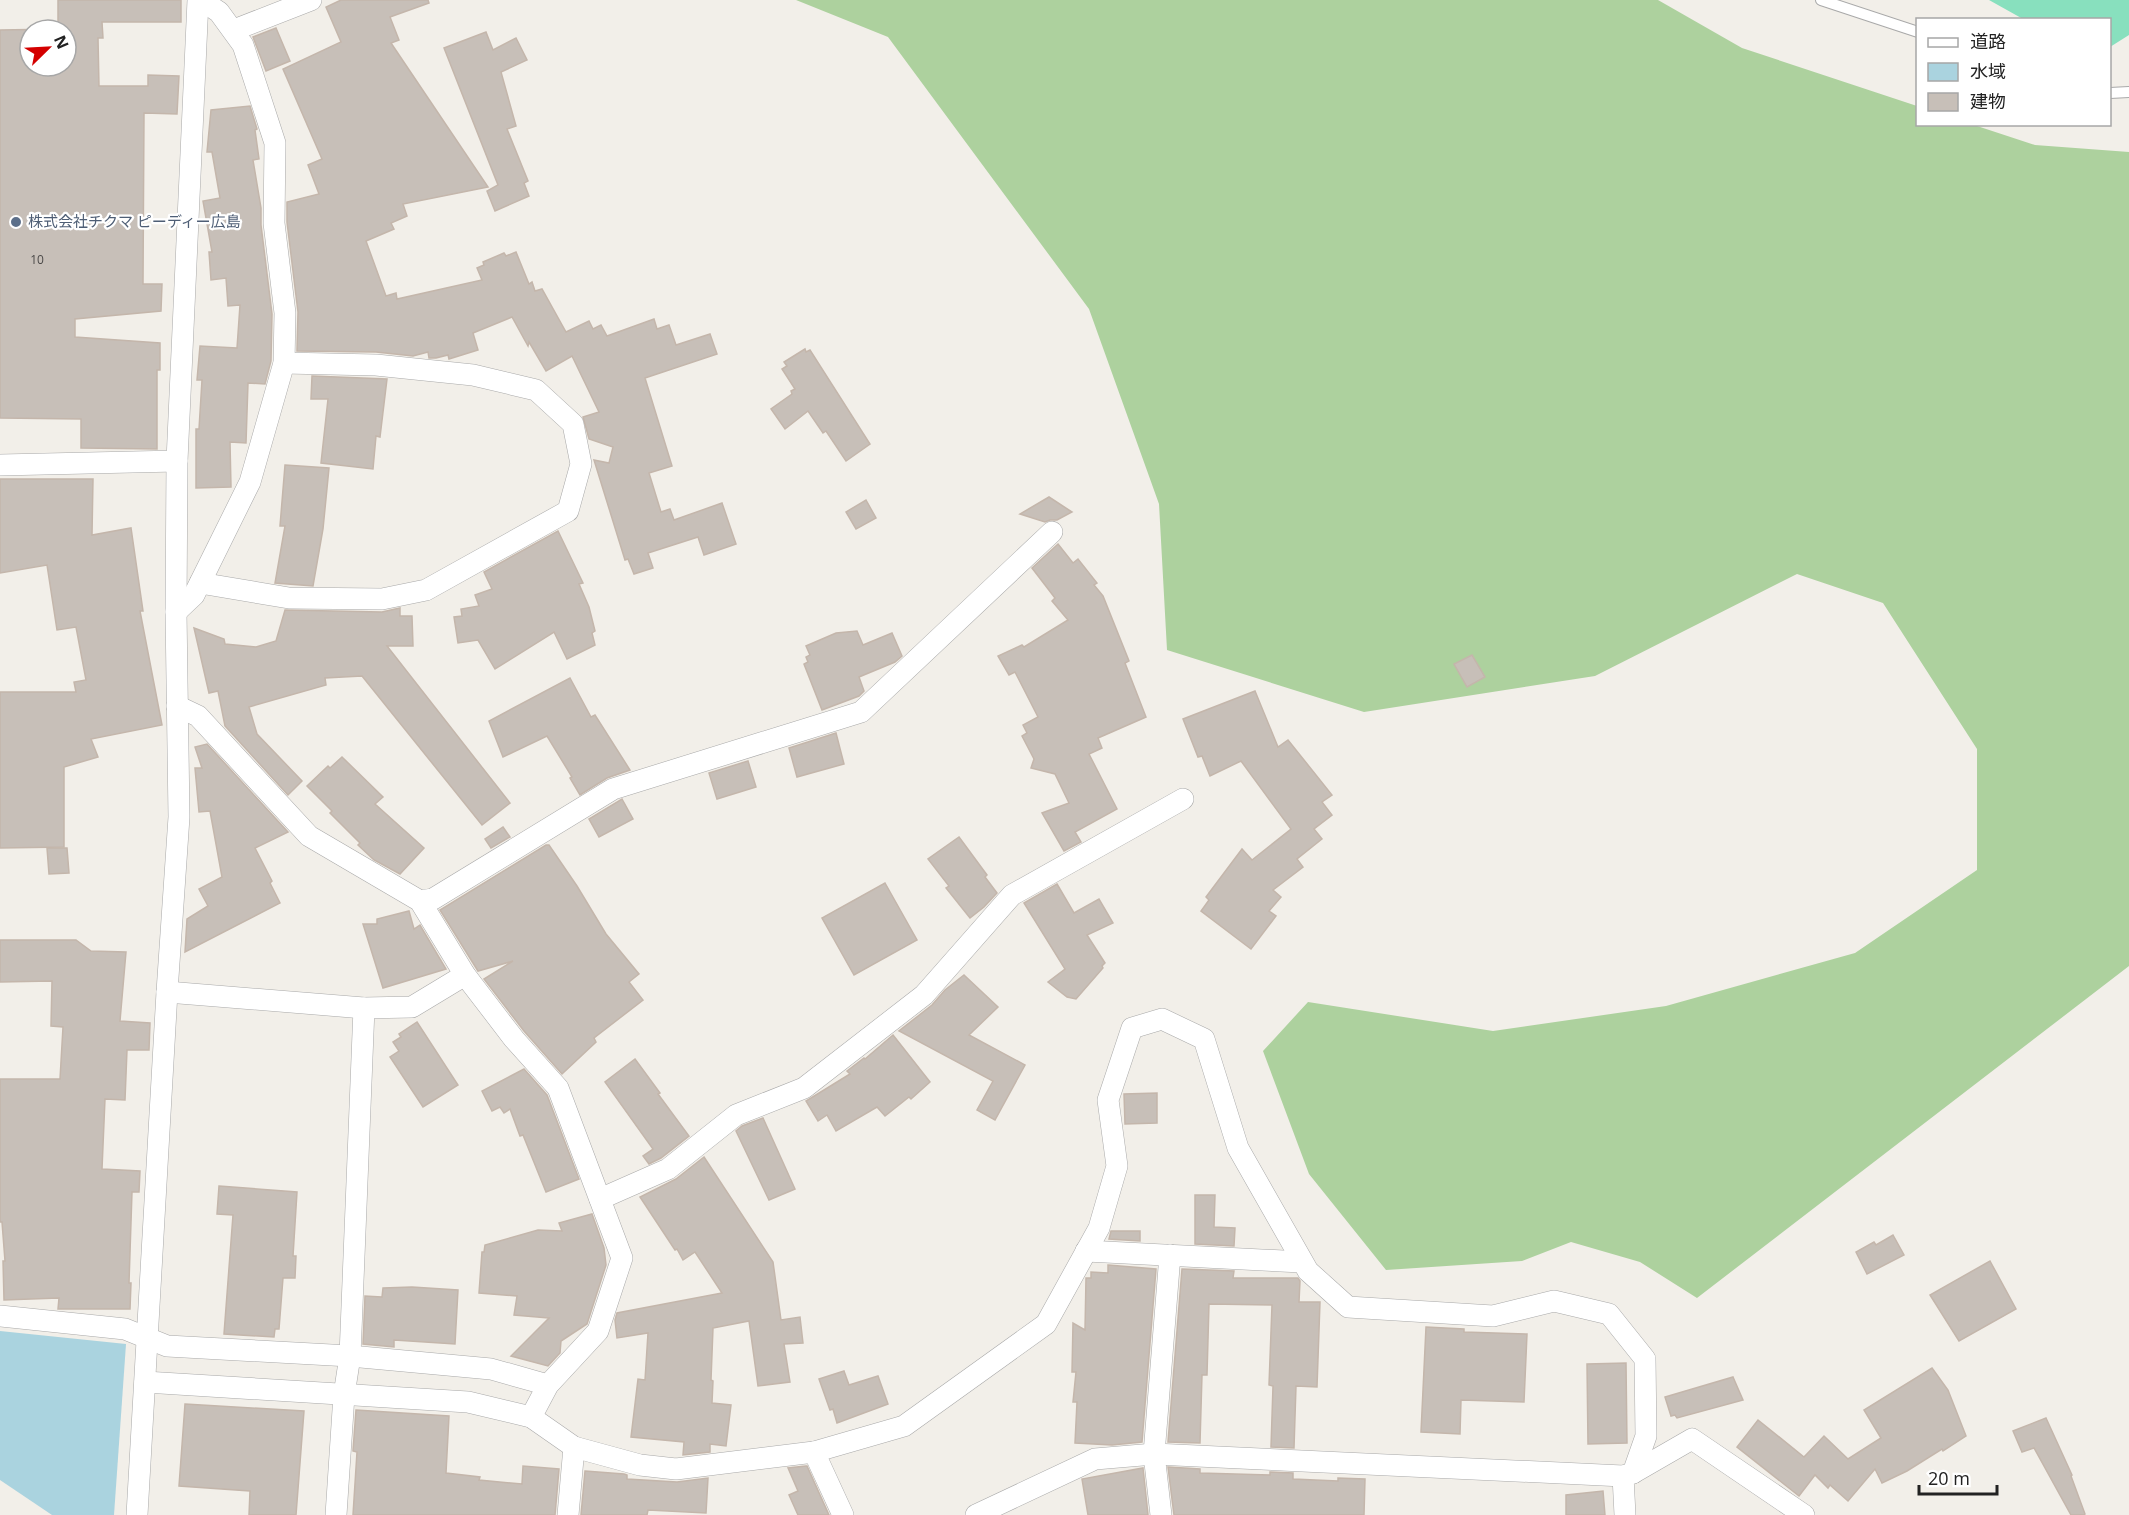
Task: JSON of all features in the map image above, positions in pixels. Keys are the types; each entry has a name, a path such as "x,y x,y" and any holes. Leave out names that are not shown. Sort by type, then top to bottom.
{"street":[{"path":"137,1515 179,817 176,612 177,461 200,0 219,12 243,45 275,144 274,223 285,313 284,363 250,482 194,595 176,612"},
{"path":"234,30 311,0"},
{"path":"200,583 289,598 382,599 426,590 568,511 581,464 573,424 536,390 473,375 376,364 284,363"},
{"path":"0,465 177,461"},
{"path":"420,901 433,899 613,789 861,712 1052,532"},
{"path":"177,706 198,716 309,836 420,901 465,975 514,1039 558,1088 622,1258 598,1331 548,1385 531,1417"},
{"path":"600,1199 668,1169 736,1115 804,1089 924,995 1011,895 1183,799"},
{"path":"167,992 364,1008 412,1007 465,975"},
{"path":"336,1515 350,1356 364,1008"},
{"path":"145,1382 468,1402 531,1417 574,1447 640,1465 676,1469 814,1452 904,1426 1046,1324 1099,1228 1117,1166 1108,1100 1132,1028 1162,1019 1204,1039 1238,1148 1302,1262 1348,1307 1493,1316 1554,1301 1609,1314 1645,1359 1646,1436 1628,1474 1625,1515"},
{"path":"1086,1251 1302,1262"},
{"path":"1161,1515 1154,1454 1170,1255"},
{"path":"0,1316 125,1329 167,1346 350,1356 491,1369 548,1385"},
{"path":"976,1515 1095,1460 1154,1454 1628,1474 1692,1439 1804,1515"},
{"path":"568,1515 574,1447"},
{"path":"814,1452 843,1515"}],"lane":[{"path":"1821,0 1916,32"},
{"path":"2111,93 2129,92"}],"green space":[{"path":"796,0 1658,0 1742,48 1916,106 1916,126 1977,126 2035,145 2129,152 2129,966 1697,1298 1640,1262 1571,1242 1522,1261 1386,1270 1309,1174 1263,1051 1308,1002 1493,1031 1666,1006 1855,953 1977,870 1977,749 1883,603 1797,574 1595,676 1364,712 1167,650 1159,504 1089,309 888,37"},
{"path":"1989,0 2129,0 2129,35 2111,46 2111,18 2021,18"}],"water":[{"path":"0,1331 126,1344 114,1515 52,1515 0,1480"}],"building":[{"path":"58,0 181,0 181,22 102,22 103,38 98,38 99,86 148,86 148,75 179,76 177,114 144,113 143,284 162,284 161,311 75,319 75,337 160,343 160,370 157,370 157,449 81,448 81,419 0,418 0,30 18,30 18,78 78,78 78,18 58,18"},
{"path":"341,0 428,0 429,3 390,17 399,40 391,43 488,187 403,204 407,216 391,223 394,229 366,241 386,296 396,293 397,299 482,280 477,268 484,265 483,262 504,253 506,256 516,252 529,284 532,282 535,291 542,289 566,332 589,321 593,329 601,325 607,336 654,319 657,329 669,325 676,345 710,334 717,354 645,378 672,466 649,473 661,512 670,509 674,520 722,503 736,544 704,555 698,537 648,553 653,568 634,574 628,559 625,560 594,460 609,463 613,447 589,439 583,417 599,412 572,356 546,371 529,342 528,346 512,317 473,333 478,350 449,359 448,355 429,358 428,352 413,356 376,352 297,351 298,312 287,222 287,202 319,194 308,165 322,159 283,69 341,42 326,7"},
{"path":"276,28 290,61 266,71 253,37"},
{"path":"486,32 493,50 516,38 527,60 501,72 516,126 507,129 528,181 524,183 529,196 495,211 487,191 498,185 444,48"},
{"path":"250,106 257,129 255,130 259,159 253,160 261,208 272,314 271,361 265,384 248,383 246,443 230,442 231,487 196,488 196,429 199,429 202,380 197,380 200,346 237,348 240,305 228,306 226,278 211,280 209,252 212,252 203,201 220,198 212,152 207,152 211,110"},
{"path":"805,349 806,352 810,350 870,444 846,461 826,431 823,433 808,411 785,429 771,409 792,394 791,391 795,389 782,369 787,366 784,362"},
{"path":"312,376 387,379 380,437 376,436 373,469 321,463 328,399 311,399"},
{"path":"285,465 329,468 323,529 313,586 275,583 285,526 280,526"},
{"path":"0,479 93,479 92,535 131,528 143,611 140,611 162,725 91,739 98,757 64,767 64,847 0,848 0,692 76,692 74,682 86,680 76,627 57,630 47,565 0,573"},
{"path":"1049,497 1072,512 1057,520 1045,522 1020,514"},
{"path":"866,500 876,518 856,529 846,512"},
{"path":"558,531 583,583 579,584 589,607 595,631 592,633 595,645 567,659 554,632 495,669 478,640 458,643 454,617 462,616 461,609 479,606 475,595 492,589 484,572"},
{"path":"1058,544 1073,563 1078,559 1097,583 1094,585 1103,596 1129,661 1125,663 1146,717 1098,738 1102,748 1089,754 1117,809 1075,832 1081,842 1064,851 1042,813 1069,803 1055,774 1031,768 1034,759 1022,736 1027,733 1023,725 1038,717 1015,672 1009,675 998,656 1022,645 1024,647 1068,620 1052,601 1055,598 1032,568"},
{"path":"400,608 400,616 412,616 413,646 387,646 510,803 482,825 362,676 325,678 326,685 249,707 257,734 302,781 288,795 225,726 218,691 209,693 194,628 224,639 225,644 256,647 276,641 285,610 382,612"},
{"path":"857,631 863,645 892,633 902,656 895,662 859,677 864,691 859,696 822,710 804,664 808,662 806,657 810,655 806,646 836,633"},
{"path":"1472,655 1485,677 1467,687 1454,664"},
{"path":"570,678 591,717 595,715 630,770 607,778 580,795 570,778 572,777 547,736 503,757 489,721"},
{"path":"1255,691 1278,747 1288,740 1332,795 1322,802 1332,815 1314,829 1322,839 1297,859 1303,867 1273,890 1281,897 1269,911 1276,916 1251,949 1201,911 1209,900 1206,897 1242,849 1252,860 1291,829 1241,761 1210,776 1202,756 1198,757 1183,719"},
{"path":"836,733 844,764 797,777 789,748"},
{"path":"207,744 288,832 255,848 272,881 270,883 280,903 185,952 187,919 208,906 199,889 222,877 210,811 199,812 195,768 202,768 195,747"},
{"path":"342,757 383,797 375,804 424,848 400,874 374,860 358,845 360,843 307,786 328,766 330,768"},
{"path":"748,761 756,787 717,799 709,773"},
{"path":"622,799 633,819 599,837 589,819"},
{"path":"503,827 510,837 491,848 485,839"},
{"path":"959,837 987,875 985,877 997,893 970,918 946,888 949,886 928,859"},
{"path":"549,845 577,886 606,934 639,974 629,982 643,1000 594,1038 596,1042 562,1074 524,1031 484,979 513,961 478,971 440,910"},
{"path":"47,848 67,848 69,873 49,874"},
{"path":"885,883 917,940 854,975 822,918"},
{"path":"1057,884 1074,913 1099,899 1113,923 1087,935 1105,963 1076,999 1067,997 1048,982 1065,969 1024,903"},
{"path":"409,911 414,929 420,925 446,969 383,988 363,924 377,924 377,919"},
{"path":"0,940 76,940 91,951 126,952 120,1021 150,1023 149,1050 127,1050 125,1100 105,1099 102,1169 140,1171 139,1192 132,1192 130,1309 58,1309 59,1298 4,1300 3,1261 5,1261 2,1222 0,1222 0,1079 60,1079 63,1027 51,1026 52,981 0,982"},
{"path":"964,975 998,1007 969,1035 1025,1065 995,1120 977,1110 993,1081 899,1031 932,1005 945,990"},
{"path":"417,1022 458,1085 423,1107 390,1057 399,1051 393,1042 401,1037 399,1034"},
{"path":"893,1035 930,1082 911,1099 909,1097 885,1116 877,1107 836,1131 827,1115 818,1121 806,1101 850,1074 847,1071"},
{"path":"635,1059 689,1136 661,1158 649,1164 643,1156 653,1149 605,1082"},
{"path":"524,1069 547,1095 579,1179 546,1192 510,1109 504,1113 500,1107 492,1111 482,1091"},
{"path":"1157,1093 1157,1123 1125,1124 1124,1094"},
{"path":"763,1118 795,1189 769,1200 736,1131 742,1126"},
{"path":"704,1157 773,1262 781,1320 800,1317 803,1343 784,1344 790,1382 758,1386 749,1321 713,1328 712,1403 731,1405 726,1446 710,1444 710,1452 683,1455 684,1442 631,1437 638,1379 645,1380 648,1333 617,1338 615,1320 617,1313 722,1293 695,1252 683,1260 640,1197 676,1179"},
{"path":"219,1186 297,1192 293,1256 296,1256 295,1278 283,1278 279,1329 275,1329 274,1337 224,1334 233,1215 217,1214"},
{"path":"1195,1195 1215,1195 1214,1227 1235,1228 1234,1246 1195,1244"},
{"path":"592,1214 604,1248 606,1265 587,1324 561,1341 560,1353 548,1366 511,1356 549,1318 514,1315 517,1296 479,1293 482,1252 484,1252 485,1245 538,1230 562,1231 559,1223"},
{"path":"1111,1231 1140,1231 1140,1241 1109,1239"},
{"path":"1893,1235 1904,1255 1867,1274 1856,1252 1874,1242 1876,1245"},
{"path":"1990,1261 2016,1309 1959,1341 1930,1295"},
{"path":"1108,1265 1156,1269 1142,1442 1112,1445 1075,1443 1077,1402 1073,1402 1076,1372 1072,1372 1073,1323 1085,1330 1086,1278 1091,1278 1091,1272 1108,1273"},
{"path":"1182,1269 1234,1271 1233,1278 1298,1278 1300,1281 1299,1302 1320,1302 1317,1387 1296,1386 1294,1448 1271,1447 1273,1386 1269,1385 1272,1305 1209,1304 1207,1375 1202,1375 1200,1443 1168,1442"},
{"path":"383,1288 458,1290 455,1344 394,1340 394,1347 363,1344 365,1296 382,1297"},
{"path":"1426,1327 1464,1329 1464,1332 1527,1334 1524,1402 1461,1400 1460,1434 1421,1432"},
{"path":"1626,1363 1627,1443 1588,1444 1587,1364"},
{"path":"1932,1368 1948,1390 1966,1436 1943,1451 1942,1449 1907,1471 1882,1483 1875,1469 1848,1501 1830,1485 1828,1488 1815,1475 1799,1496 1737,1447 1758,1420 1804,1457 1824,1436 1848,1459 1881,1438 1864,1410"},
{"path":"844,1371 849,1385 878,1376 888,1404 837,1423 819,1379"},
{"path":"1733,1377 1743,1400 1677,1418 1675,1415 1671,1416 1665,1397"},
{"path":"185,1404 304,1411 296,1515 249,1515 250,1491 179,1486"},
{"path":"356,1410 449,1416 446,1473 480,1477 479,1480 522,1484 523,1466 559,1469 555,1515 353,1515 357,1452 353,1451"},
{"path":"2046,1418 2072,1475 2084,1515 2071,1515 2034,1448 2022,1452 2013,1431"},
{"path":"807,1466 829,1515 798,1515 789,1495 798,1491 788,1468"},
{"path":"1168,1467 1200,1469 1200,1473 1270,1475 1270,1472 1293,1473 1293,1479 1338,1481 1338,1478 1365,1479 1364,1515 1174,1515"},
{"path":"1143,1468 1148,1515 1088,1515 1082,1479"},
{"path":"585,1471 624,1474 627,1475 627,1479 677,1482 708,1478 706,1513 648,1510 647,1515 581,1515"},
{"path":"1603,1491 1605,1515 1566,1515 1566,1495"}],"place":[{"name":"株式会社チクマ ピーディー広島","path":"16,222"}]}
